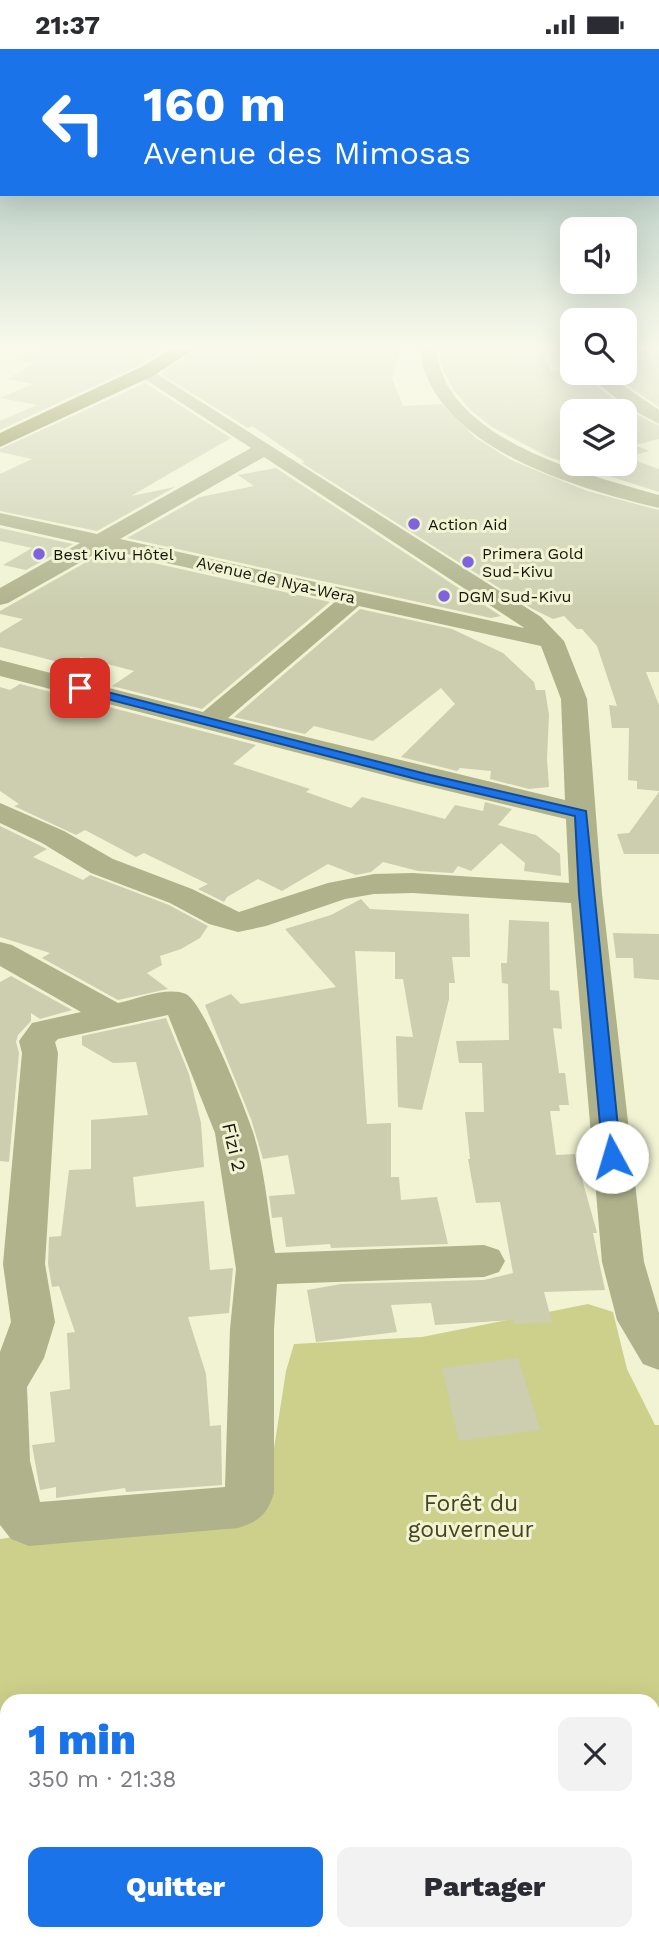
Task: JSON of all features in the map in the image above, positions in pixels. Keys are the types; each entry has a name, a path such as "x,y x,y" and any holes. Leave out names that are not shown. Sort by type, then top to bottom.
{"street":[{"path":"239,434 532,622 552,641 574,699 586,894 622,1262 639,1319 659,1352"},
{"path":"491,434 562,472 659,502"},
{"path":"0,598 262,450"},
{"name":"Avenue de Nya-Wera","path":"0,519 552,641"},
{"path":"209,721 355,597"},
{"path":"0,668 425,777 581,813"},
{"path":"0,812 52,837 102,866 181,896 221,918 239,922 339,890 374,884 413,883 586,894"},
{"path":"0,952 113,1015"},
{"name":"Fizi 2","path":"174,1002 183,1009 234,1133 257,1269 252,1329 249,1493 246,1502 238,1507 29,1524 20,1519 7,1488 4,1387 8,1375 21,1358 33,1322 24,1264 40,1053 37,1041 45,1031 113,1015 174,1002"},
{"path":"257,1269 484,1261"}],"green space":[{"name":"Forêt du gouverneur","path":"588,1304 613,1312 627,1369 655,1425 659,1425 659,1694 0,1694 0,1539 266,1500 286,1371 294,1344 422,1337"}],"building":[{"path":"32,434 225,434 231,438 131,496 175,487 97,531 0,511 0,474 32,459 0,452 0,449"},
{"path":"264,434 472,434 511,460 587,491 659,510 659,672 646,672 659,705 659,791 637,789 637,781 628,780 629,728 612,728 609,705 617,706 597,646 582,629 577,629 564,616 553,619 531,608 302,463 305,462"},
{"path":"505,434 560,434 560,460 546,456"},
{"path":"637,434 659,434 659,439 637,444"},
{"path":"637,446 649,451 637,454"},
{"path":"637,461 659,469 659,492 609,476 637,476"},
{"path":"276,468 501,616 491,618 127,538 200,497 254,486 238,475"},
{"path":"0,528 73,544 26,570 3,565 32,548 0,541"},
{"path":"104,552 330,602 202,709 112,686 134,671 81,657 70,665 0,647 0,633 23,619 0,614 0,611"},
{"path":"360,609 452,629 503,653 534,682 536,690 545,690 549,715 549,787 529,789 490,779 491,771 460,768 457,771 401,757 455,704 441,688 373,741 314,726 305,734 234,717"},
{"path":"20,684 256,745 233,764 310,789 306,792 351,808 362,797 445,819 455,805 483,811 485,802 512,809 498,825 536,835 560,854 561,876 524,871 525,863 501,843 471,871 458,866 453,873 418,871 383,862 371,872 356,875 328,864 282,891 258,879 227,897 224,902 198,889 208,884 144,853 136,857 85,830 76,835 14,806 19,804 0,791 0,687 10,690"},
{"path":"659,792 659,854 624,854 617,834 629,833"},
{"path":"0,826 47,849 33,857 83,880 90,875 169,905 208,926 200,938 181,949 160,956 162,965 147,973 168,989 118,1000 42,958 50,953 0,937"},
{"path":"361,899 370,909 469,914 470,957 452,957 455,983 449,983 449,999 422,1110 398,1107 396,1036 413,1037 403,979 395,979 395,952 355,951 367,1124 391,1123 391,1177 399,1177 401,1200 437,1197 448,1244 331,1248 330,1244 286,1247 282,1217 272,1218 269,1196 295,1194 288,1155 263,1159 251,1119 205,1005 231,994 241,1004 336,987 285,929 331,915"},
{"path":"509,920 549,922 550,990 559,991 562,1029 553,1028 559,1073 565,1073 569,1105 559,1105 560,1111 550,1111 556,1155 575,1154 597,1233 593,1233 605,1290 544,1292 552,1322 514,1324 513,1320 435,1325 431,1303 391,1305 397,1332 316,1342 307,1290 341,1284 484,1280 513,1273 500,1202 476,1203 468,1159 465,1112 484,1112 482,1063 459,1063 456,1041 509,1040 508,984 502,983 501,963 507,963"},
{"path":"613,933 659,934 659,980 634,978 633,958 616,958"},
{"path":"11,976 72,1010 40,1019 31,1013 31,1021 18,1035 16,1042 19,1053 9,1162 0,1161 0,982"},
{"path":"166,1018 189,1074 201,1123 204,1167 133,1177 136,1207 204,1201 210,1270 233,1268 229,1313 188,1317 206,1374 210,1426 221,1425 222,1485 126,1492 125,1488 56,1498 56,1487 40,1490 32,1445 55,1442 50,1392 70,1389 67,1333 75,1332 59,1286 52,1287 48,1264 49,1237 61,1236 69,1170 91,1169 91,1120 148,1115 136,1062 113,1063 82,1045 82,1036"},
{"path":"518,1358 540,1430 459,1441 442,1368"}],"place":[{"name":"Action Aid","path":"414,524"},
{"name":"Best Kivu Hôtel","path":"39,554"},
{"name":"Primera Gold Sud-Kivu","path":"468,562"},
{"name":"DGM Sud-Kivu","path":"444,596"}],"route":[{"path":"80,688 425,777 581,813 586,894 612,1157"}]}
